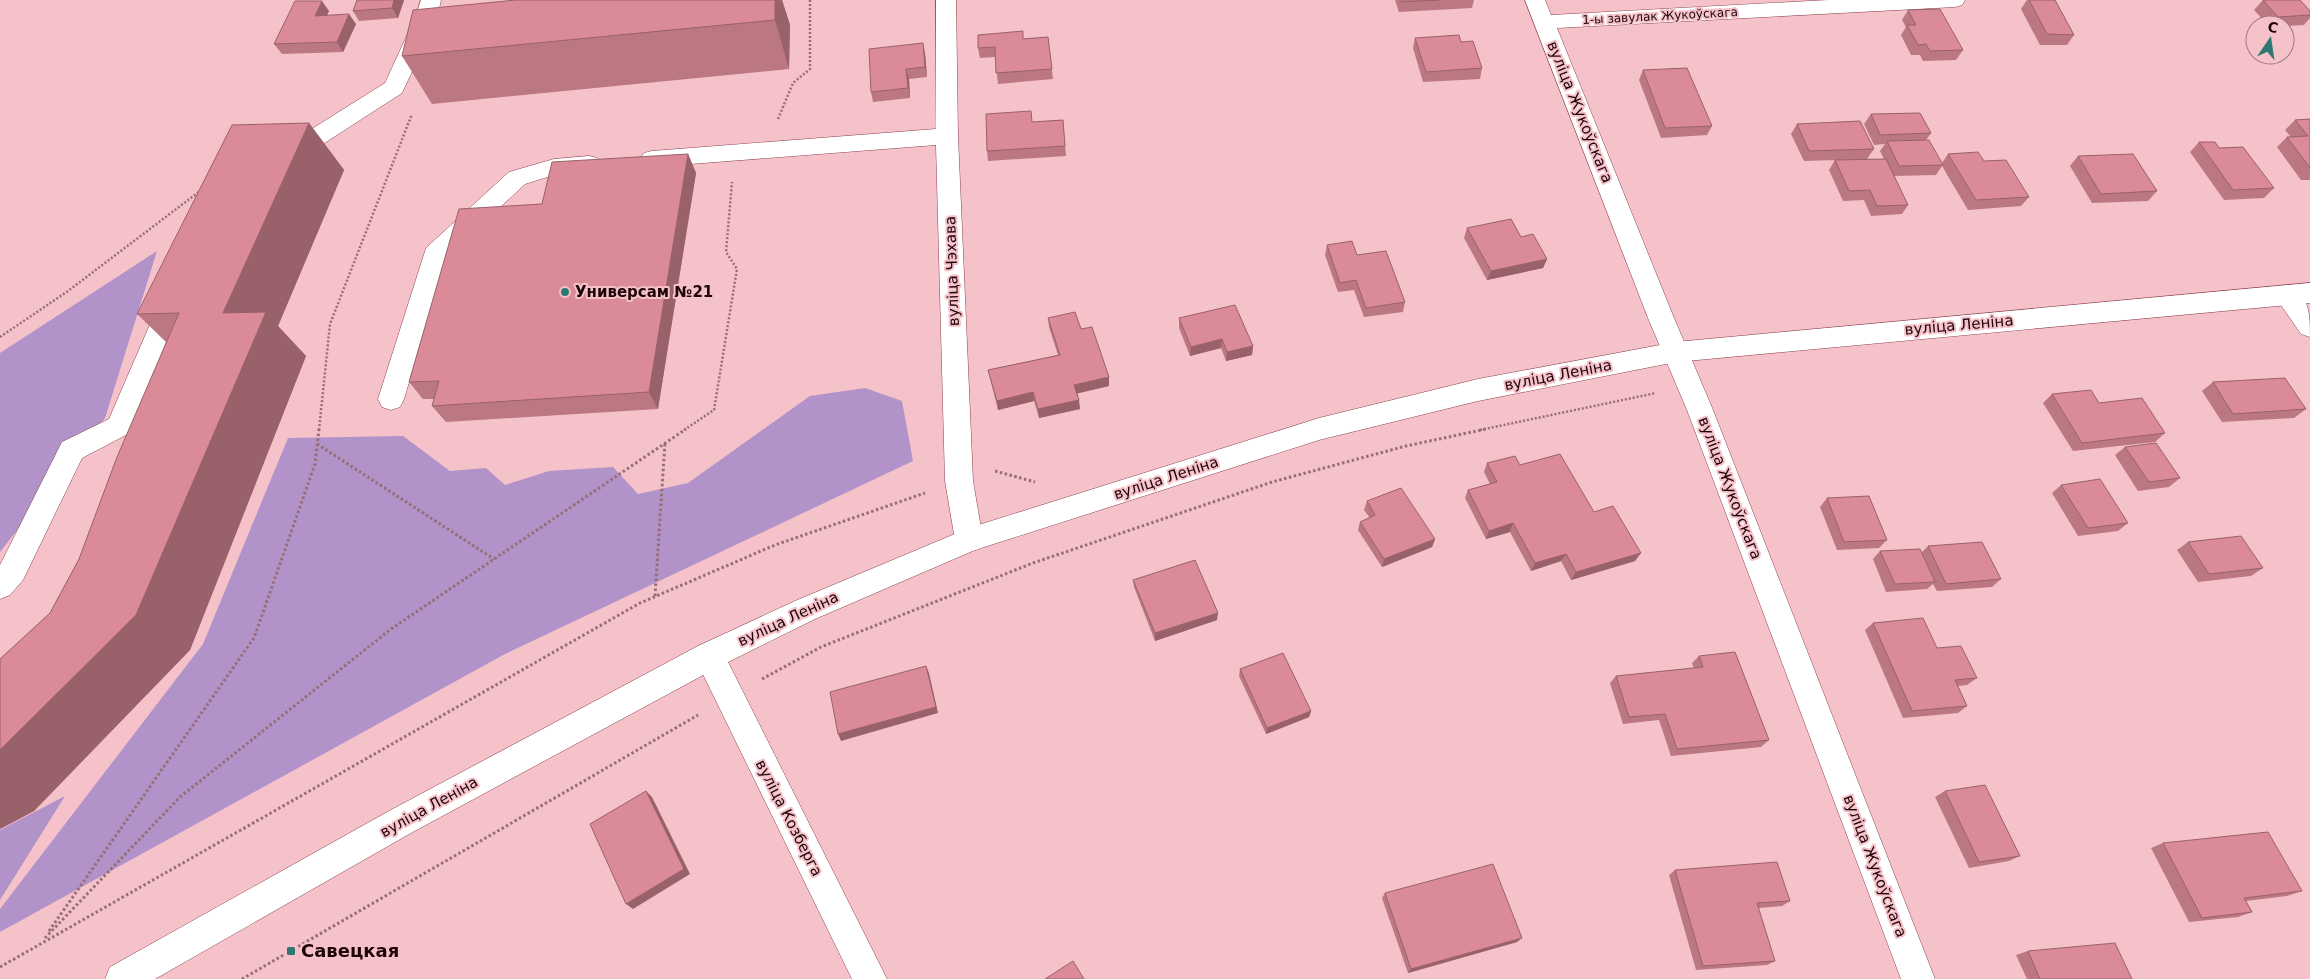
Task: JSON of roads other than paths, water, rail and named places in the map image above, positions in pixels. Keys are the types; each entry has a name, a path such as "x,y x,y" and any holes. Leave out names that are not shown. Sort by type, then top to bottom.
{"street":[{"name":"вуліца Чэхава","path":"946,0 947,136 960,481 968,540"},
{"name":"вуліца Жукоўскага","path":"1535,0 1691,386 1918,979"},
{"name":"1-ы завулак Жукоўскага","path":"1544,22 1906,1 1955,0"},
{"path":"262,158 315,138 394,88 428,9 449,17"},
{"path":"391,398 435,254 517,178 554,166 947,136"},
{"path":"0,586 13,571 72,450 119,426 181,280"},
{"path":"2298,294 2310,326"},
{"name":"вуліца Леніна","path":"122,979 400,822 709,656 804,610 968,540 1319,429 1478,390 1676,352 2298,294"},
{"name":"вуліца Козберга","path":"709,656 728,698 870,979"}],"place":[{"name":"Универсам №21","path":"565,292"},
{"name":"Савецкая","path":"291,951"}]}
